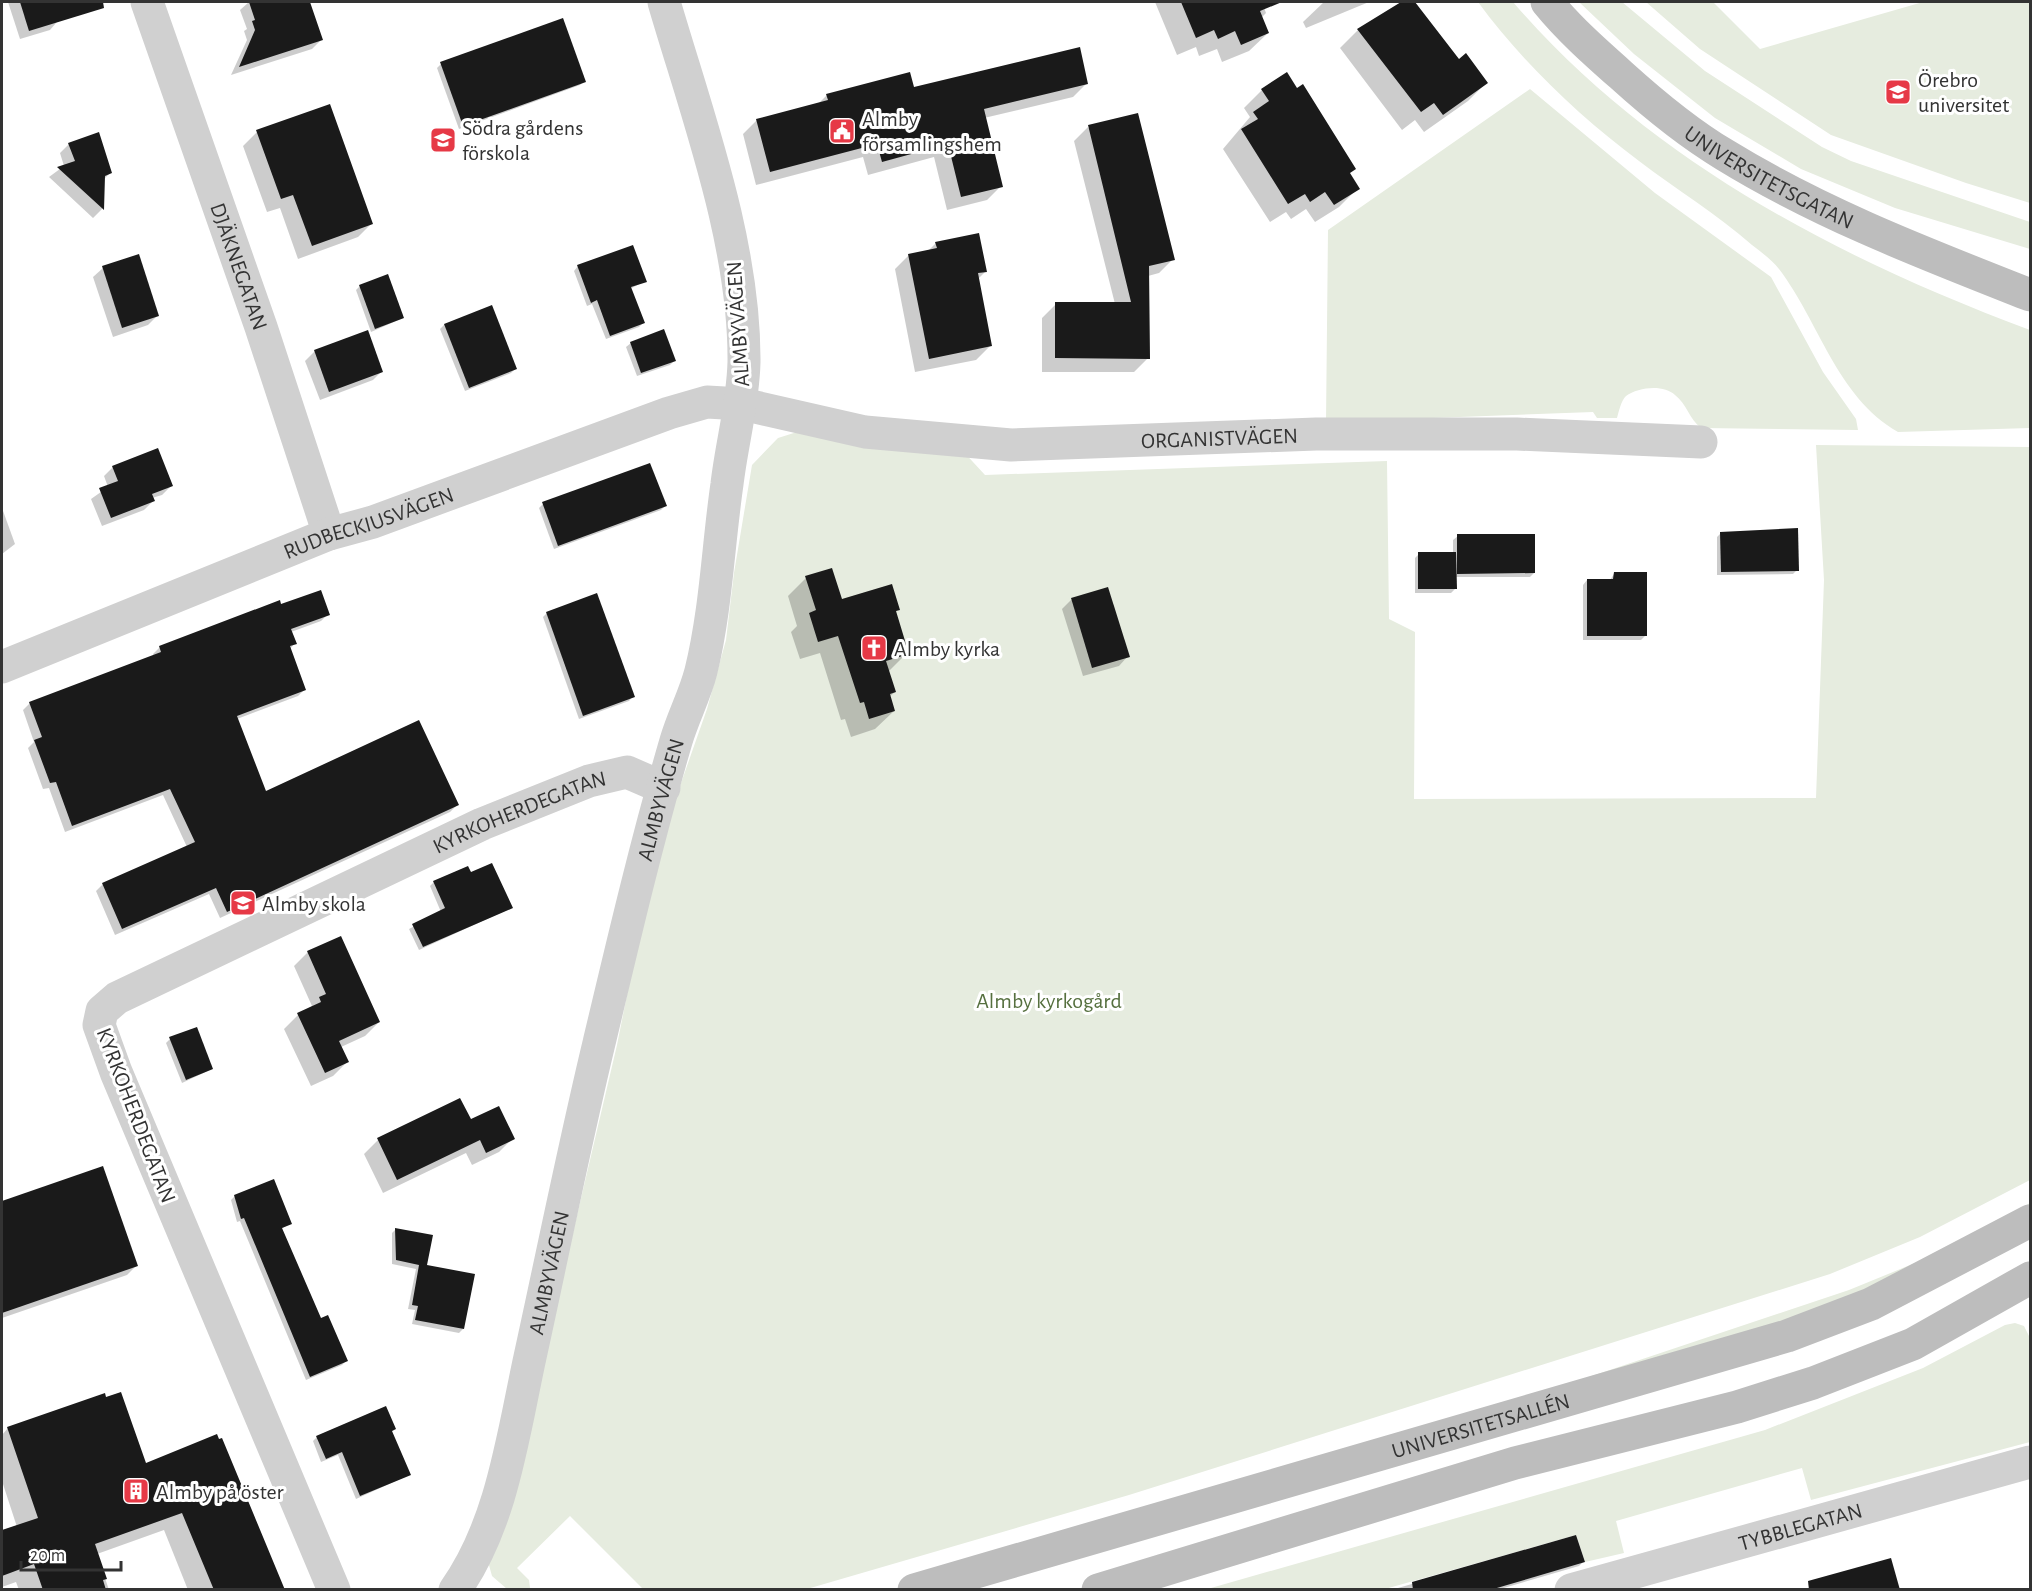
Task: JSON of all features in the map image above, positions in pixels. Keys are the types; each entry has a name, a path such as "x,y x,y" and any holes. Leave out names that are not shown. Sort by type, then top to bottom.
{"main road":[{"name":"UNIVERSITETSGATAN","path":"1547,2 1592,50 1635,88 1682,126 1725,155 1802,198 1889,240 2031,295"},
{"name":"UNIVERSITETSALLÉN","path":"914,1590 1787,1336 1871,1304 2031,1221"},
{"name":"UNIVERSITETSALLÉN","path":"1098,1590 1515,1463 1737,1407 1812,1383 1913,1344 2031,1278"}],"street":[{"name":"DJÄKNEGATAN","path":"147,2 261,327 329,534"},
{"name":"ALMBYVÄGEN","path":"455,1590 473,1564 491,1521 513,1434 599,1043 677,737 701,673 727,479 742,404 744,358 740,310 730,245 717,182 664,2"},
{"name":"RUDBECKIUSVÄGEN","path":"2,667 329,534 373,522 669,413 707,402 742,404"},
{"name":"ORGANISTVÄGEN","path":"742,404 864,432 1011,445 1316,434 1517,434 1701,441"},
{"name":"KYRKOHERDEGATAN","path":"334,1590 116,1072 99,1025 102,1011 117,998 230,943 504,815 589,781 627,772 664,788"},
{"name":"TYBBLEGATAN","path":"1571,1590 2031,1462"}],"green space":[{"path":"1478,2 1513,2 1566,59 1624,110 1685,156 1750,198 1817,236 1887,271 2030,330 2030,428 1898,432 1877,417 1844,379 1793,290 1773,262 1725,223 1653,172 1573,107 1513,46"},
{"path":"1579,2 1622,2 1705,71 1822,147 1851,161 2030,222 2030,249 1895,208 1801,169 1715,118 1634,54"},
{"name":"Örebro universitet","path":"1646,2 1713,2 1760,49 1923,2 2029,2 2030,203 1831,135 1700,49"},
{"path":"1530,89 1655,193 1771,277 1823,372 1856,419 1858,430 1701,428 1675,395 1658,388 1637,391 1626,396 1621,403 1617,418 1597,418 1593,412 1326,422 1328,230"},
{"name":"Almby kyrkogård","path":"797,432 961,449 985,475 1387,461 1389,619 1415,632 1414,799 1816,798 1824,580 1816,445 2030,447 2030,1180 1920,1237 1830,1274 1129,1495 807,1589 643,1589 570,1516 517,1568 529,1580 530,1588 507,1589 492,1576 487,1558 524,1441 617,1045 654,860 707,709 726,640 734,573 752,465 778,438"},
{"path":"2030,1203 2030,1216 1870,1298 1544,1392 1849,1290 1915,1263"},
{"path":"2015,1323 2024,1326 2030,1338 2030,1442 1811,1500 1802,1468 1616,1521 1624,1553 1585,1562 1576,1535 1385,1589 1204,1590 1765,1430 1923,1368 2005,1325"}],"building":[{"path":"20,2 103,2 104,8 29,31"},
{"path":"249,2 310,2 323,40 239,67 255,30 252,21 255,20"},
{"path":"1181,2 1282,2 1260,11 1269,33 1241,45 1235,31 1218,39 1214,30 1196,38"},
{"path":"1401,2 1415,2 1459,59 1466,53 1488,83 1443,115 1434,103 1421,112 1357,29"},
{"path":"563,18 586,82 463,126 440,62"},
{"path":"1080,47 1088,84 984,109 1003,187 961,197 948,144 882,162 877,144 770,172 756,119 828,100 826,94 910,72 914,87"},
{"path":"1287,72 1297,88 1303,84 1356,169 1350,173 1360,189 1334,205 1325,192 1310,202 1305,194 1288,204 1241,129 1258,119 1253,112 1269,101 1261,89"},
{"path":"330,104 373,224 312,246 293,195 281,199 256,130"},
{"path":"1138,113 1175,260 1149,266 1150,359 1055,358 1055,302 1131,302 1088,125"},
{"path":"99,132 112,173 105,176 104,210 57,167 75,161 68,143"},
{"path":"979,233 987,272 978,273 992,346 929,359 908,254 937,248 935,242"},
{"path":"633,245 647,282 631,287 645,323 610,336 597,300 591,303 577,265"},
{"path":"139,254 159,316 122,328 102,266"},
{"path":"388,274 404,318 375,329 359,285"},
{"path":"492,305 517,369 469,388 444,324"},
{"path":"664,329 676,361 641,373 630,342"},
{"path":"368,330 383,372 329,392 314,350"},
{"path":"158,448 173,486 152,494 155,501 111,518 99,488 118,481 112,466"},
{"path":"650,463 667,506 558,546 542,502"},
{"path":"1798,528 1799,571 1721,572 1720,532"},
{"path":"1457,534 1535,534 1535,573 1457,574"},
{"path":"1418,552 1456,552 1457,589 1418,589"},
{"name":"Almby kyrka","path":"832,568 842,599 892,584 900,610 896,611 909,654 886,661 896,692 890,694 895,711 869,719 864,702 860,703 838,636 818,642 809,613 816,610 805,576"},
{"path":"1614,572 1647,572 1647,636 1587,636 1587,579 1613,579"},
{"path":"1108,587 1130,657 1092,668 1071,598"},
{"path":"321,590 330,615 291,629 297,644 290,646 306,690 237,716 266,791 419,720 459,805 227,912 216,888 122,929 102,883 195,842 170,789 72,826 56,782 50,783 34,740 42,737 29,702 161,652 159,646 280,600 281,604"},
{"path":"597,593 635,697 583,716 546,612"},
{"path":"492,863 513,908 423,947 412,924 445,908 433,881 468,866 471,872"},
{"path":"341,936 380,1022 339,1041 349,1062 325,1073 297,1013 321,1002 319,997 326,994 307,951"},
{"path":"197,1027 213,1069 186,1080 169,1037"},
{"path":"460,1098 471,1119 499,1106 515,1139 486,1153 480,1140 397,1180 377,1138"},
{"path":"103,1166 138,1266 2,1313 2,1201"},
{"path":"274,1179 292,1224 282,1228 321,1318 328,1315 348,1361 310,1377 244,1218 241,1219 234,1195"},
{"path":"395,1228 433,1235 427,1265 475,1274 464,1329 415,1320 418,1306 412,1305 419,1265 396,1260"},
{"name":"Almby på öster","path":"121,1392 146,1463 217,1434 219,1439 222,1438 285,1590 214,1590 182,1513 95,1544 107,1579 103,1580 106,1590 43,1590 34,1564 2,1576 2,1530 38,1518 7,1427 105,1393 106,1397"},
{"path":"386,1406 396,1429 392,1431 411,1475 360,1496 342,1452 326,1459 316,1436"},
{"path":"1576,1535 1585,1562 1490,1590 1413,1590 1412,1582"},
{"path":"1891,1558 1900,1590 1809,1590 1808,1581"}],"place":[{"name":"Örebro universitet","path":"1898,92"},
{"name":"Almby församlingshem","path":"842,131"},
{"name":"Södra gårdens förskola","path":"443,140"},
{"name":"Almby kyrka","path":"874,648"},
{"name":"Almby skola","path":"243,903"},
{"name":"Almby på öster","path":"136,1491"}]}
